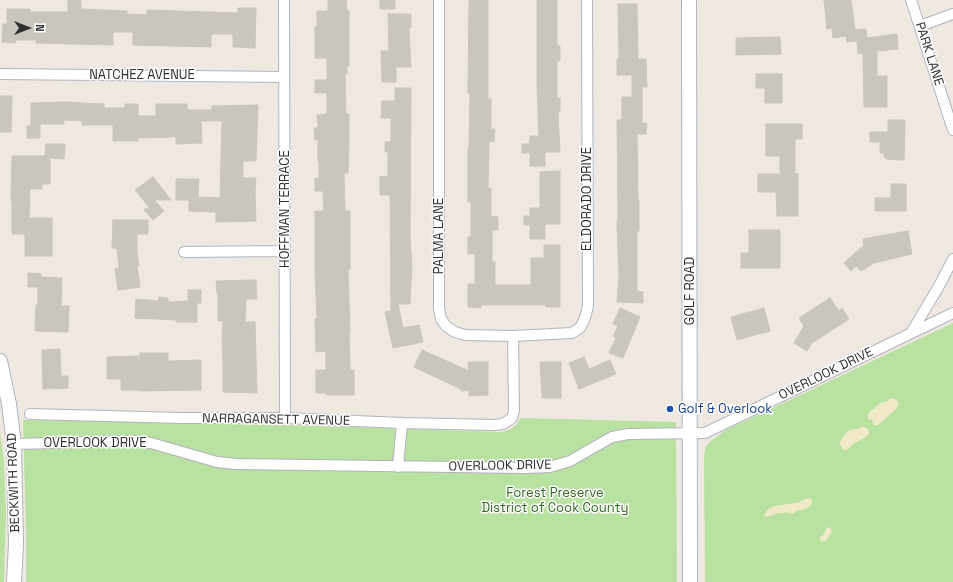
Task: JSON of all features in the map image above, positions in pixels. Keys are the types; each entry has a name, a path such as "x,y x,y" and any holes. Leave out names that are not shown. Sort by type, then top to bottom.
{"main road":[{"name":"GOLF ROAD","path":"689,0 690,582"},
{"name":"BECKWITH ROAD","path":"0,361 9,404 14,444 16,543 14,582"}],"street":[{"name":"HOFFMAN TERRACE","path":"284,0 285,418"},
{"name":"PALMA LANE","path":"439,0 439,308 441,319 446,326 455,332 465,335 513,336"},
{"name":"ELDORADO DRIVE","path":"513,336 572,333 580,328 585,318 588,306 587,0"},
{"name":"PARK LANE","path":"911,0 953,130"},
{"path":"920,26 953,14"},
{"name":"NATCHEZ AVENUE","path":"0,74 284,77"},
{"path":"184,252 285,251"},
{"path":"911,333 953,259"},
{"name":"OVERLOOK DRIVE","path":"14,444 133,441 151,443 217,462 236,464 525,468 550,467 570,462 612,437 647,433 705,433 953,313"},
{"name":"NARRAGANSETT AVENUE","path":"30,414 182,418 285,418 402,423 503,424 512,418 514,411 513,336"},
{"path":"398,466 402,423"}],"green space":[{"path":"953,323 953,582 705,582 704,455 706,446 726,430"},
{"name":"Forest Preserve District of Cook County","path":"521,418 676,422 677,582 26,582 23,420 284,425 502,432 511,429"},
{"path":"0,433 4,461 6,514 4,582 0,582"}],"sand":[{"path":"893,398 899,402 897,408 878,425 874,425 872,420 868,419 868,414 880,403 886,402"},
{"path":"862,426 868,429 869,434 853,444 847,450 842,449 842,446 839,444 846,432 853,429 858,429"},
{"path":"808,498 811,499 812,502 809,507 798,510 793,514 785,512 776,513 766,517 764,515 767,510 774,506 796,503"},
{"path":"829,527 832,530 831,533 826,541 821,541 820,537"}],"building":[{"path":"68,0 81,1 81,9 127,11 127,14 147,15 147,10 238,13 238,8 256,8 255,48 233,47 233,34 211,34 211,47 133,45 133,32 113,32 113,45 36,43 36,40 16,40 15,43 2,42 3,24 7,24 7,9 30,9 30,12 68,12"},
{"path":"328,0 346,0 347,11 349,11 349,66 347,66 347,74 345,74 346,114 349,114 348,173 344,173 345,211 350,211 350,269 348,269 349,332 350,370 354,370 354,395 326,395 326,393 316,393 316,370 326,370 326,351 316,352 315,319 317,319 315,211 324,211 323,191 315,191 315,178 319,178 319,162 318,140 315,140 314,128 318,128 317,115 327,114 327,93 315,93 315,80 327,80 327,58 315,58 315,27 317,27 317,11 328,11"},
{"path":"380,0 395,0 395,9 380,9"},
{"path":"469,0 488,0 488,99 491,99 491,129 495,129 494,142 489,141 488,188 491,188 491,216 498,217 498,230 492,230 492,262 495,262 495,285 531,285 531,258 544,258 544,245 560,245 560,307 546,307 546,305 481,305 481,308 468,307 468,284 475,284 475,254 468,254 468,237 471,237 471,202 468,202 470,93 468,93"},
{"path":"537,0 557,0 557,46 560,46 560,61 557,61 557,98 560,98 560,111 558,111 560,152 545,152 545,166 530,166 530,153 522,153 522,144 529,144 530,136 539,136 537,88"},
{"path":"824,0 851,0 855,30 866,29 867,38 897,34 898,49 877,51 877,76 887,76 887,107 864,107 863,53 858,54 857,41 847,42 846,36 833,38 832,28 827,29"},
{"path":"618,4 637,4 638,59 646,59 647,87 642,87 642,123 647,123 646,134 637,134 639,231 637,231 637,291 643,292 643,303 617,302 619,273 617,227 617,120 622,120 622,97 632,97 632,75 617,75 617,59 619,59"},
{"path":"388,14 411,14 411,28 409,28 411,67 396,67 396,82 382,82 381,51 389,51"},
{"path":"780,37 781,54 736,55 736,38"},
{"path":"756,74 782,74 782,103 765,103 765,88 756,88"},
{"path":"395,88 411,88 410,237 412,266 410,304 398,304 403,328 419,325 423,342 393,348 385,312 391,311 390,195 380,195 380,176 388,177 388,152 385,152 385,142 391,142 391,118 381,118 382,101 395,101"},
{"path":"0,96 12,96 11,132 0,132"},
{"path":"64,102 104,104 104,108 125,108 125,104 138,104 138,116 156,116 156,104 187,104 187,110 212,110 212,106 258,105 256,161 243,161 243,178 256,178 256,221 216,222 216,212 189,211 189,200 176,200 176,179 199,179 198,197 220,198 222,121 201,121 202,143 176,144 176,137 138,138 138,141 113,141 113,125 82,125 82,121 64,120 64,124 40,124 40,138 27,138 27,126 31,126 31,103"},
{"path":"888,120 905,120 904,160 886,159 886,156 884,157 884,153 880,153 880,142 870,142 870,132 888,132"},
{"path":"766,124 802,124 802,139 795,139 795,174 798,173 798,216 777,216 776,192 758,192 758,174 780,174 780,156 766,156"},
{"path":"46,144 65,144 64,159 50,158 50,184 42,184 42,189 30,189 29,218 52,218 52,256 25,256 25,234 12,234 12,156 45,156"},
{"path":"560,171 560,224 545,224 545,239 530,239 530,225 524,225 524,216 530,216 530,208 540,208 540,172"},
{"path":"153,177 171,200 154,200 164,211 153,220 144,210 149,207 135,190"},
{"path":"891,184 906,184 906,211 875,211 875,198 891,198"},
{"path":"113,220 148,220 148,234 137,234 139,266 137,266 140,287 118,290 115,269 119,268 117,248 112,248"},
{"path":"749,230 780,230 780,268 741,268 741,253 749,253"},
{"path":"908,231 912,254 874,263 861,271 856,266 851,271 844,263 864,245 863,239"},
{"path":"28,273 41,274 41,277 62,278 61,306 69,306 68,332 35,331 36,305 38,305 38,287 28,287"},
{"path":"256,280 257,299 246,299 245,322 255,322 257,393 223,392 223,321 218,321 218,294 216,281"},
{"path":"188,290 201,290 201,303 197,303 197,322 176,322 176,320 135,318 136,299 158,301 159,297 168,298 168,302 188,301"},
{"path":"830,298 839,311 842,308 849,319 812,343 807,351 794,343 804,326 799,318"},
{"path":"620,308 640,317 623,358 609,353 616,337 613,336 618,326 613,324"},
{"path":"764,308 770,331 737,340 731,317"},
{"path":"60,349 61,376 68,376 68,388 43,389 42,350"},
{"path":"422,350 469,371 468,362 488,362 488,395 469,396 469,390 461,391 461,389 414,367"},
{"path":"140,353 168,353 168,361 201,360 201,390 121,390 121,379 107,379 107,357 140,356"},
{"path":"584,357 589,369 610,360 616,374 579,389 569,363"},
{"path":"540,362 561,362 561,398 542,398"}],"place":[{"name":"Golf & Overlook","path":"670,409"}]}
